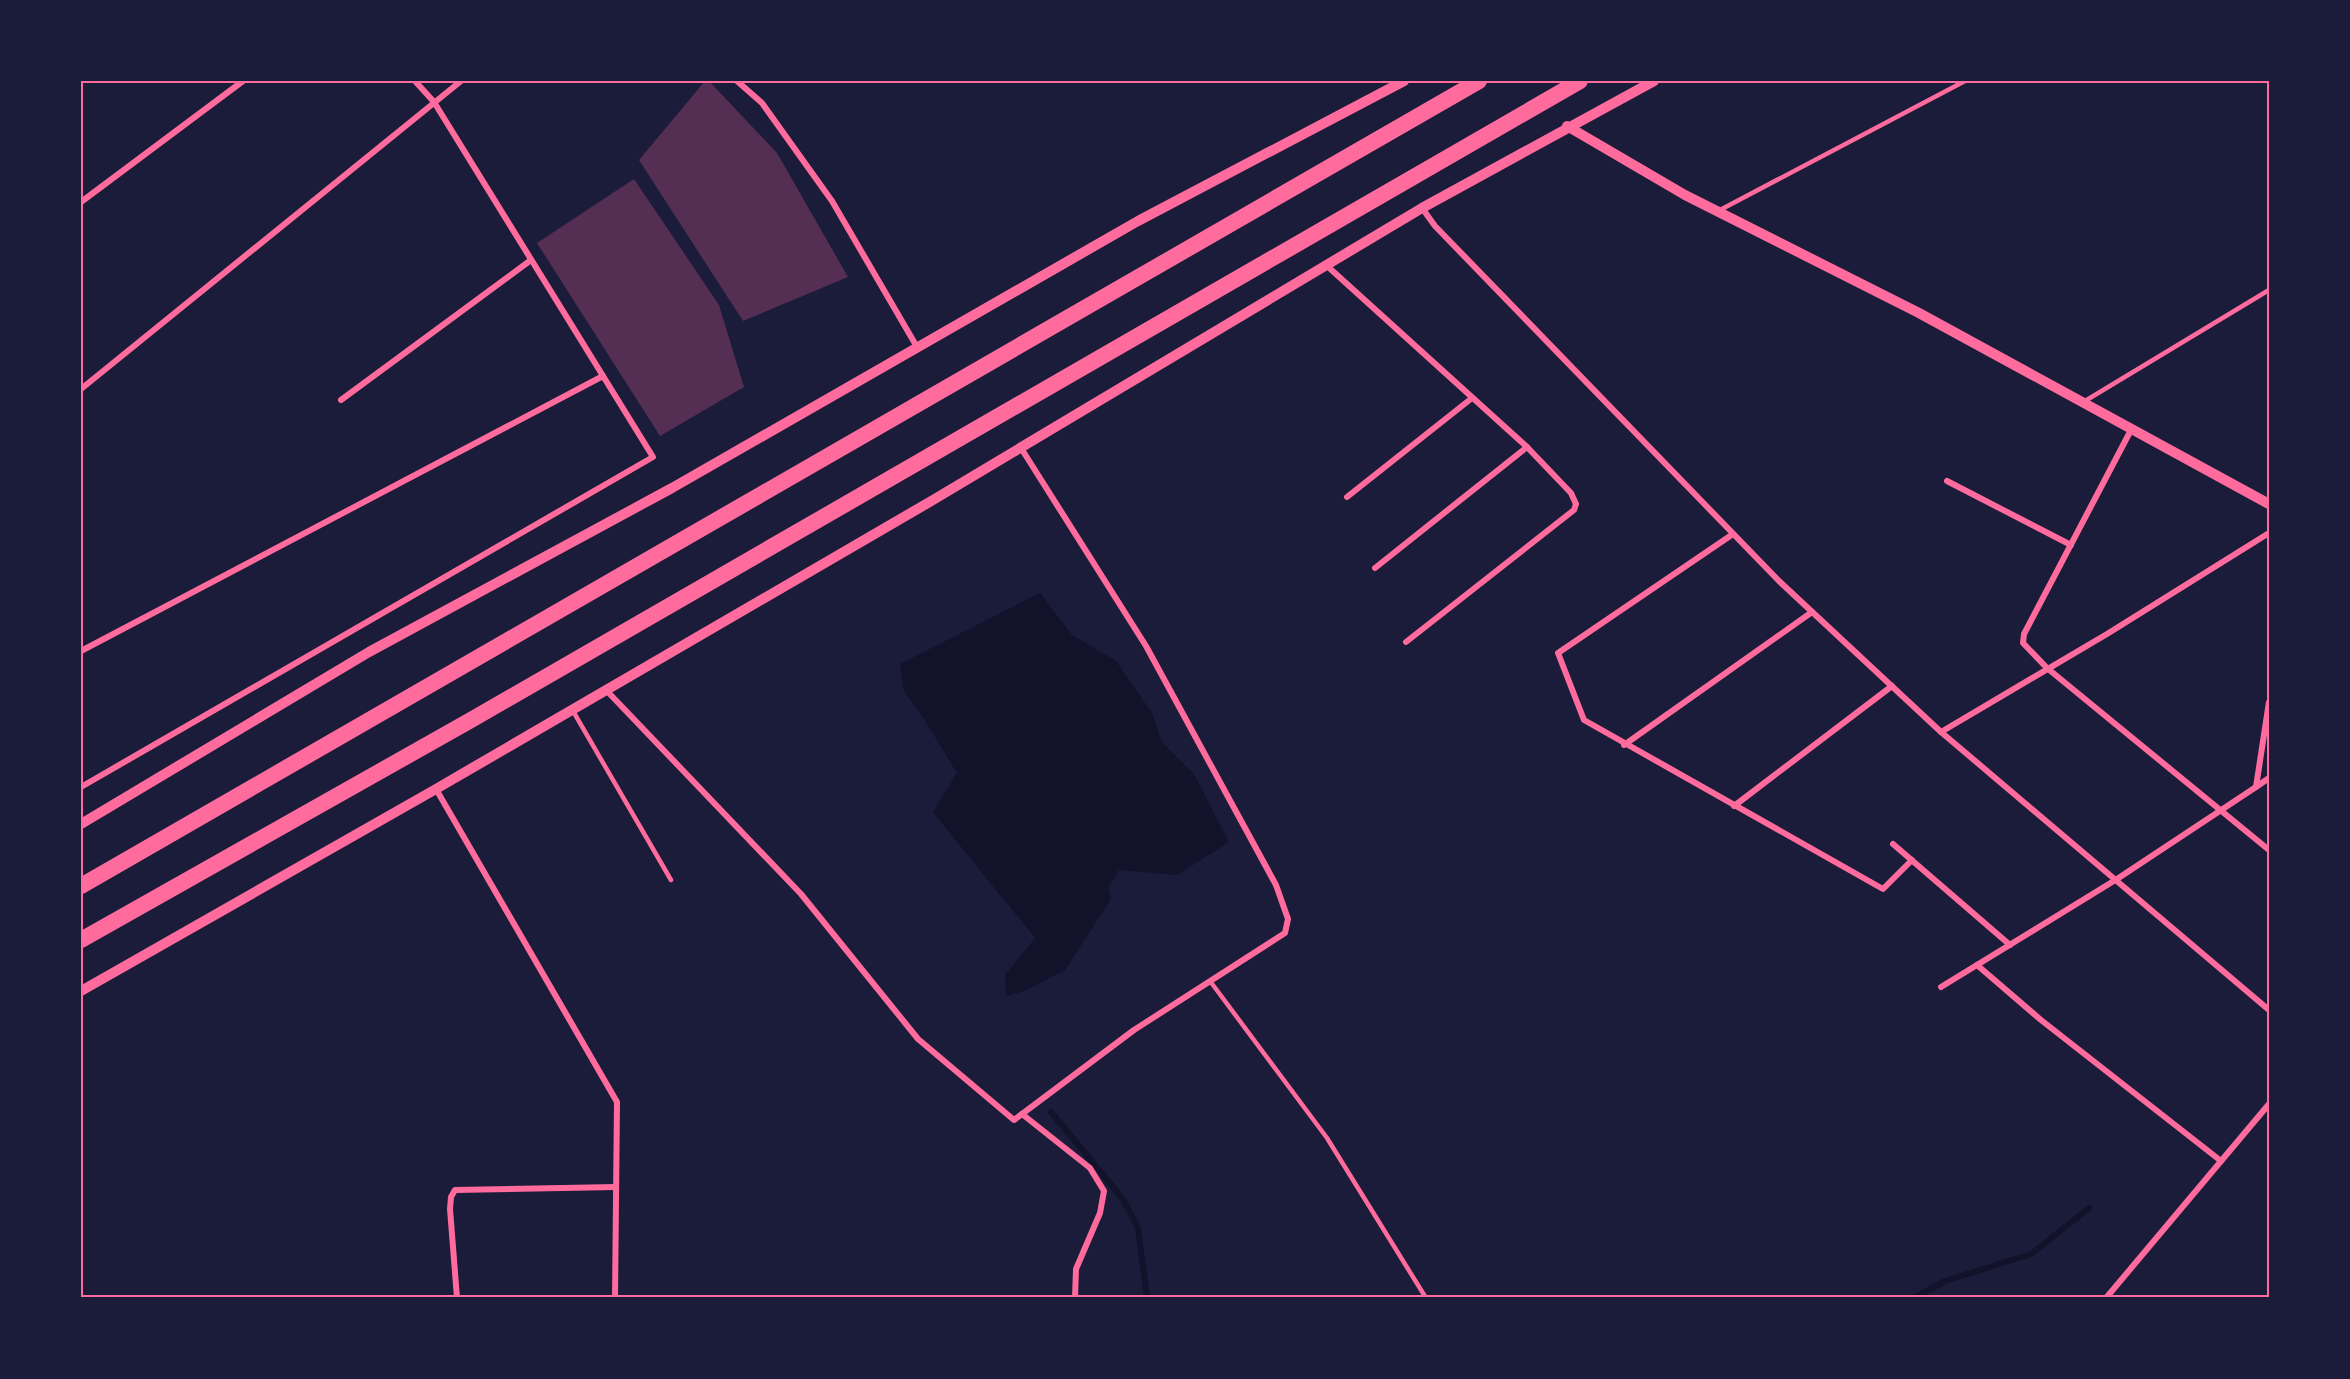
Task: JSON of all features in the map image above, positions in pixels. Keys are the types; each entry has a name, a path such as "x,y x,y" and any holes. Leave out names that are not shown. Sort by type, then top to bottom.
{"highway":[{"path":"81,886 1479,81"},
{"path":"81,940 471,720 1580,81"}],"street":[{"path":"81,202 243,81"},
{"path":"81,787 653,456 434,102 415,81"},
{"path":"81,389 461,81"},
{"path":"737,81 762,103 832,201 917,347"},
{"path":"81,824 369,652 672,488 1138,221 1404,81"},
{"path":"81,991 436,789 1021,448 1422,208 1568,126 1654,81"},
{"path":"1568,126 1717,211 1919,313 2269,504"},
{"path":"1422,208 1435,226 1733,534 1812,612 1941,732 2269,1010"},
{"path":"341,400 531,260"},
{"path":"1326,265 1527,447 1570,493 1576,504 1574,510 1406,642"},
{"path":"81,651 603,376"},
{"path":"1347,497 1472,398"},
{"path":"2132,430 2023,638 2028,651 2047,668 2269,850"},
{"path":"1375,568 1527,447"},
{"path":"606,690 801,894 918,1039 1014,1120 1134,1030 1285,933 1288,919 1276,885 1146,646 1021,448"},
{"path":"1947,481 2071,545"},
{"path":"1941,732 2107,634 2269,532"},
{"path":"1733,534 1558,653 1584,720 1624,745 1883,888 1912,860"},
{"path":"1624,745 1812,612"},
{"path":"1734,806 1892,686"},
{"path":"2256,787 2269,702"},
{"path":"1941,987 2117,879 2269,778"},
{"path":"436,789 616,1102 615,1298"},
{"path":"1893,844 2010,945"},
{"path":"1977,965 2041,1020 2221,1161"},
{"path":"2106,1298 2269,1104"},
{"path":"1022,1114 1090,1168 1104,1191 1100,1213 1076,1269 1075,1298"},
{"path":"457,1298 450,1209 451,1197 455,1190 616,1187"}],"lane":[{"path":"1717,211 1965,81"},
{"path":"2082,403 2269,290"},
{"path":"572,710 671,880"},
{"path":"1210,981 1327,1138 1426,1298"}],"shaded area":[{"path":"1040,593 1072,635 1116,661 1152,713 1161,741 1194,774 1229,842 1177,875 1119,870 1108,888 1111,899 1065,970 1024,991 1006,996 1005,975 1035,938 933,812 957,773 923,717 904,691 900,664"}],"building":[{"path":"705,81 709,81 777,153 848,277 743,321 639,160"},
{"path":"634,179 719,305 744,387 660,436 537,243"}],"waterway":[{"path":"1051,1112 1123,1199 1138,1228 1147,1298"},
{"path":"1914,1298 1945,1281 2031,1254 2089,1208"}]}
